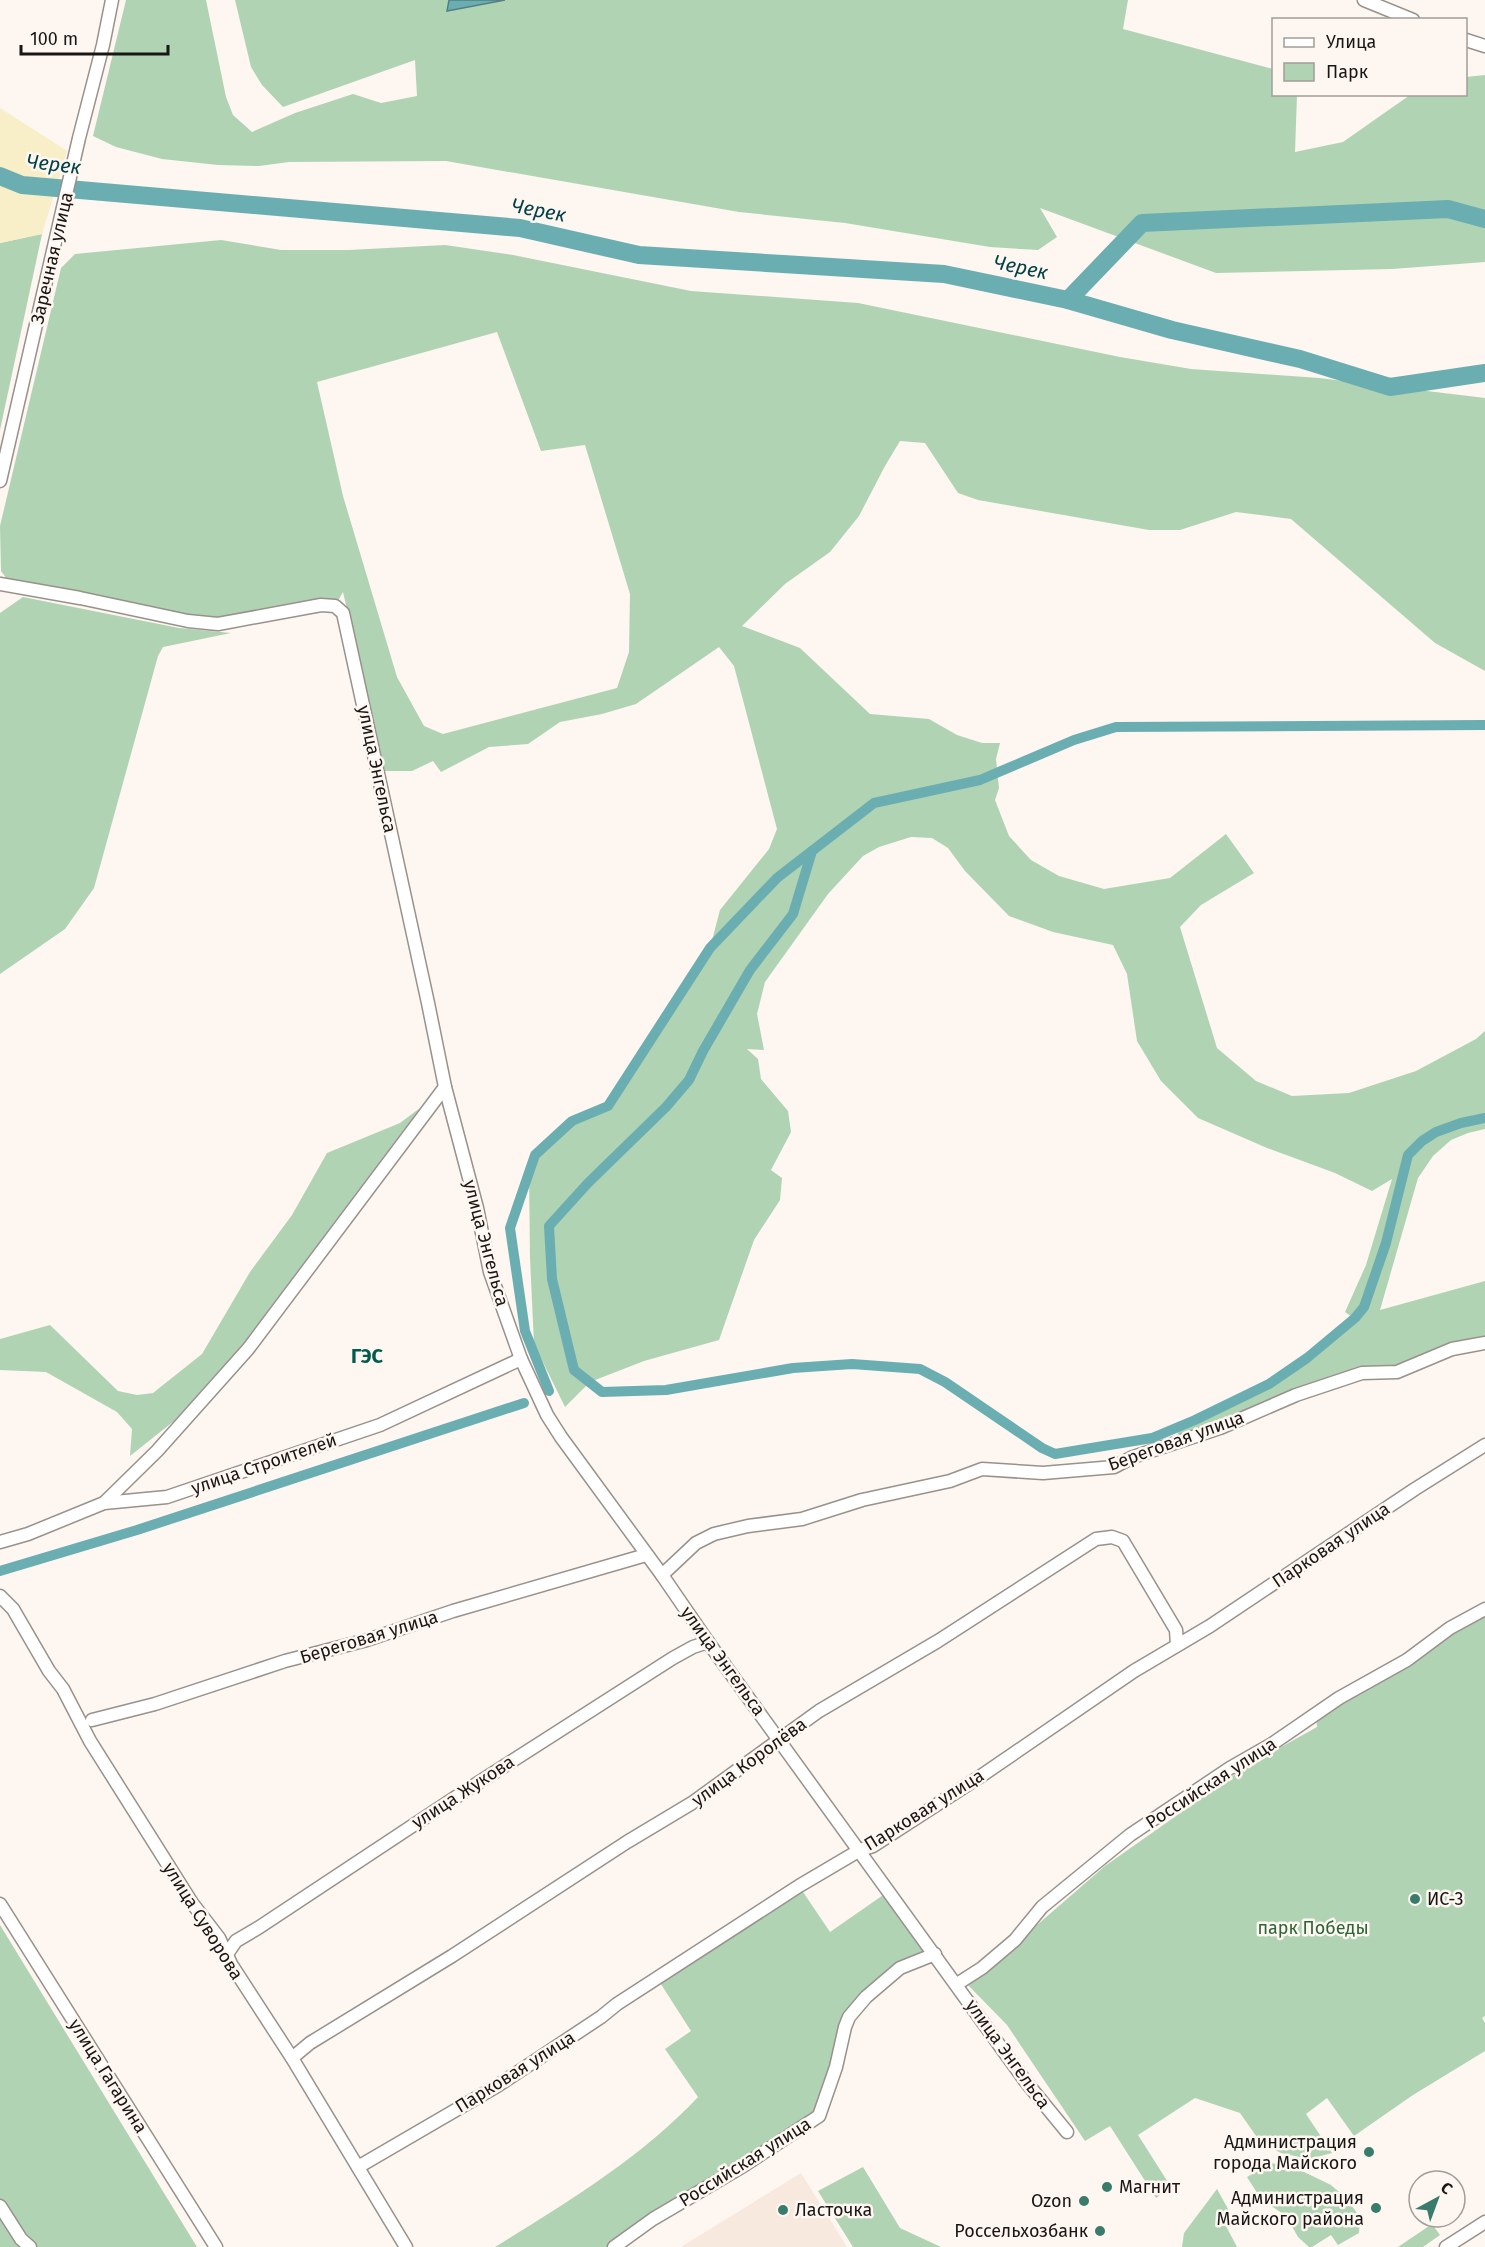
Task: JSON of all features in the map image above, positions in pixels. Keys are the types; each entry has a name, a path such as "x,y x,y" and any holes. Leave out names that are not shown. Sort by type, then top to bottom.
{"street":[{"name":"Заречная улица","path":"0,481 112,0"},
{"path":"1364,0 1408,18"},
{"path":"1467,40 1485,46"},
{"name":"улица Энгельса","path":"0,584 188,621 218,624 321,605 335,606 343,613 445,1087 477,1208 490,1272 520,1359 547,1415 561,1437 1026,2082 1067,2132"},
{"path":"104,1503 157,1451 248,1349 445,1087"},
{"name":"Береговая улица","path":"662,1575 696,1543 714,1534 748,1526 802,1519 862,1500 950,1481 982,1469 1043,1473 1114,1467 1133,1457 1220,1428 1296,1395 1362,1373 1397,1372 1452,1349 1485,1343"},
{"name":"улица Строителей","path":"0,1542 28,1534 104,1503 167,1497 380,1425 520,1359"},
{"name":"Парковая улица","path":"358,2167 497,2086 601,2018 617,2004 799,1886 860,1850 873,1846 981,1776 1134,1671 1193,1636 1485,1444"},
{"name":"улица Королёва","path":"292,2058 310,2043 452,1956 627,1842 693,1803 819,1711 938,1641 1096,1539 1103,1537 1123,1540 1176,1630"},
{"name":"Береговая улица","path":"88,1725 285,1662 367,1640 453,1611 646,1555"},
{"name":"улица Суворова","path":"0,1596 13,1609 77,1714 88,1725 192,1902 219,1938 245,1986 292,2058 406,2247"},
{"name":"Российская улица","path":"957,1984 1015,1940 1042,1907 1130,1835 1230,1768 1272,1744 1338,1698 1407,1660 1450,1628 1485,1609"},
{"path":"1177,1645 1176,1630 1193,1636"},
{"name":"улица Жукова","path":"227,1954 236,1941 550,1735 673,1658 708,1642"},
{"name":"улица Гагарина","path":"0,1904 216,2247"},
{"name":"Российская улица","path":"614,2247 653,2219 743,2166 819,2116 836,2067 849,2017 866,1997 900,1968 935,1954"},
{"path":"0,2206 21,2239 30,2247"},
{"path":"1446,2247 1485,2223"}],"shaded area":[{"name":"Ласточка","path":"801,2173 847,2247 681,2247"}],"green space":[{"path":"126,0 206,0 226,97 233,115 252,132 295,113 353,94 381,103 417,96 415,60 283,107 262,85 251,67 235,0 449,0 447,11 505,0 1128,0 1123,29 1272,69 1272,96 1297,96 1295,152 1343,142 1409,96 1467,96 1467,77 1485,75 1485,262 1392,269 1216,273 1040,208 1057,237 1038,250 990,247 845,223 739,212 446,161 218,165 162,159 116,147 93,136"},
{"path":"42,234 0,430 0,243"},
{"path":"221,240 281,250 349,250 445,245 513,255 691,291 858,303 1120,357 1191,369 1319,378 1485,398 1485,671 1435,643 1291,519 1236,512 1180,530 1149,530 978,500 958,493 925,443 900,441 859,516 830,552 785,584 742,626 800,648 870,714 929,719 957,735 982,743 1000,743 996,759 999,788 995,800 1009,836 1031,860 1059,876 1104,889 1170,878 1226,834 1254,873 1201,905 1180,927 1217,1048 1256,1081 1292,1096 1349,1093 1416,1071 1476,1039 1485,1031 1485,1129 1451,1140 1433,1156 1418,1178 1380,1310 1485,1281 1485,1343 1422,1362 1373,1372 1183,1442 1175,1429 1269,1384 1307,1358 1355,1319 1345,1312 1366,1265 1392,1179 1372,1191 1335,1173 1267,1148 1198,1118 1161,1081 1137,1041 1127,974 1113,945 1053,932 1009,916 965,871 948,848 932,838 911,837 879,847 863,856 828,894 765,982 757,1014 764,1050 747,1049 758,1059 761,1079 788,1111 791,1132 771,1170 782,1178 780,1200 754,1240 719,1340 644,1361 590,1382 565,1407 534,1344 529,1172 535,1155 572,1121 608,1106 710,948 720,910 769,849 777,829 734,666 719,647 636,704 602,714 560,722 528,744 489,747 441,772 433,761 412,771 385,771 343,592 335,606 218,624 12,586 1,571 0,526 61,268 75,254","holes":["497,332 541,451 585,445 630,594 629,652 617,688 443,734 424,726 397,677 343,496 317,382"]},
{"path":"23,597 179,628 231,633 163,647 158,656 94,888 65,929 0,974 0,613"},
{"path":"420,1108 242,1345 174,1421 130,1456 132,1429 117,1412 46,1372 0,1370 0,1339 50,1325 118,1391 137,1395 153,1393 202,1354 250,1272 292,1215 327,1153 400,1123"},
{"name":"парк Победы","path":"1485,1609 1485,2016 1482,2018 1485,2023 1485,2051 1413,2095 1354,2136 1327,2098 1306,2114 1332,2153 1309,2159 1281,2153 1261,2143 1240,2113 1195,2098 1138,2135 1171,2187 1156,2198 1110,2126 1085,2141 1007,2025 968,1985 1105,1866 1247,1766 1317,1727 1316,1714"},
{"path":"799,1886 830,1932 889,1891 935,1954 918,1961 849,2017 819,2116 614,2247 495,2247 628,2159 676,2119 698,2097 665,2049 691,2031 657,1978"},
{"path":"0,1925 197,2247 0,2247"},
{"path":"1272,2163 1302,2171 1331,2185 1346,2198 1360,2217 1359,2233 1338,2245 1331,2235 1309,2247 1298,2237 1286,2216 1261,2199 1247,2177"},
{"path":"863,2167 900,2228 941,2247 853,2247 818,2191"},
{"path":"1217,2189 1233,2218 1227,2228 1237,2247 1182,2247 1184,2233"},
{"path":"1425,2229 1436,2229 1440,2235 1423,2247 1398,2247"}],"sand":[{"path":"0,108 67,151 42,234 0,243"}],"water":[{"path":"449,0 505,0 447,11"}],"waterway":[{"name":"Черек","path":"0,176 22,185 520,228 639,255 944,274 1068,300 1142,223 1448,209 1485,219"},
{"name":"Черек","path":"1068,300 1172,330 1300,359 1390,387 1485,373"},
{"path":"549,1391 525,1331 510,1228 535,1155 572,1121 608,1106 710,948 777,878 874,803 980,780 1074,740 1116,727 1485,725"},
{"path":"812,851 793,914 750,970 703,1051 689,1080 666,1107 588,1183 549,1226 552,1279 574,1370 602,1392 666,1390 793,1368 852,1364 920,1369 945,1382 1042,1448 1055,1454 1152,1438 1269,1384 1307,1358 1355,1318 1364,1307 1386,1243 1408,1155 1422,1141 1436,1132 1485,1118"},
{"path":"0,1571 137,1530 524,1403"}],"place":[{"name":"ИС-3","path":"1415,1899"},
{"name":"Администрация города Майского","path":"1369,2152"},
{"name":"Магнит","path":"1107,2187"},
{"name":"Ozon","path":"1084,2201"},
{"name":"Администрация Майского района","path":"1376,2208"},
{"name":"Ласточка","path":"783,2210"},
{"name":"Россельхозбанк","path":"1100,2231"}],"district":[{"name":"ГЭС","path":"367,1356"}]}
